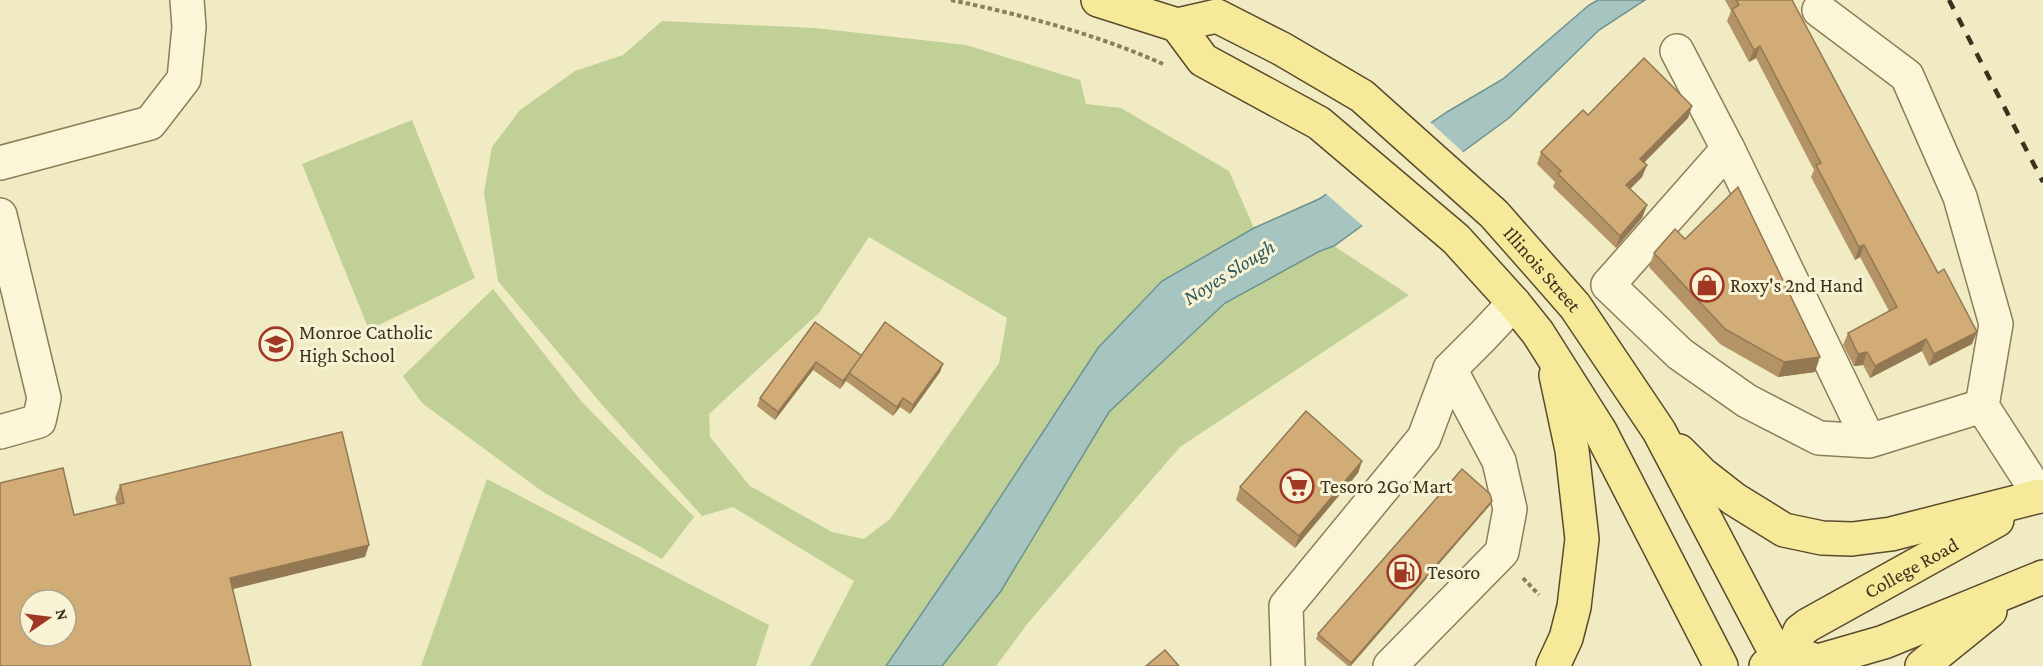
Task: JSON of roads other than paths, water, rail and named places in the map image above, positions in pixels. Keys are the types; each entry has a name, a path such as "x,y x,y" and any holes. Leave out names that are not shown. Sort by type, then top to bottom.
{"main road":[{"path":"1098,0 1177,25 1203,60 1319,123 1456,239 1538,333 1600,430 1721,666"},
{"name":"Illinois Street","path":"1177,25 1217,16 1282,49 1362,96 1494,214 1575,306 1659,431 1780,661"},
{"path":"1551,353 1572,450 1582,538 1574,607 1566,638 1553,666"},
{"path":"1659,431 1702,474 1734,499 1784,530 1822,538 1852,540 1891,534 2041,495"},
{"name":"College Road","path":"1780,661 1800,631 1808,625 2041,495"},
{"path":"1780,661 1818,661 1884,642 2031,582"},
{"path":"1922,666 2031,582"}],"lane":[{"path":"0,163 150,123 184,78 189,27 187,0"},
{"path":"1819,10 1907,76 1960,197 1996,324 1982,406 2041,495"},
{"path":"1677,51 1728,149 1869,441"},
{"path":"1575,306 1608,285 1728,149"},
{"path":"0,215 44,398 39,421 0,432"},
{"path":"1608,285 1680,354 1747,401 1820,438 1869,441 1982,406"},
{"path":"1288,666 1286,606 1424,438 1450,369 1514,303"},
{"path":"1390,666 1502,552 1510,509 1499,462 1450,369"}],"water":[{"name":"Noyes Slough","path":"1598,0 1645,0 1599,30 1509,118 1334,246 1320,251 1225,303 1109,412 1001,591 942,666 886,666 1098,348 1162,281 1254,228 1319,199 1447,112 1503,79 1589,5"}],"railway":[{"path":"1949,0 2043,182"}],"place":[{"name":"Roxy's 2nd Hand","path":"1707,285"},
{"name":"Monroe Catholic High School","path":"276,344"},
{"name":"Tesoro 2Go Mart","path":"1297,486"},
{"name":"Tesoro","path":"1404,572"}]}
